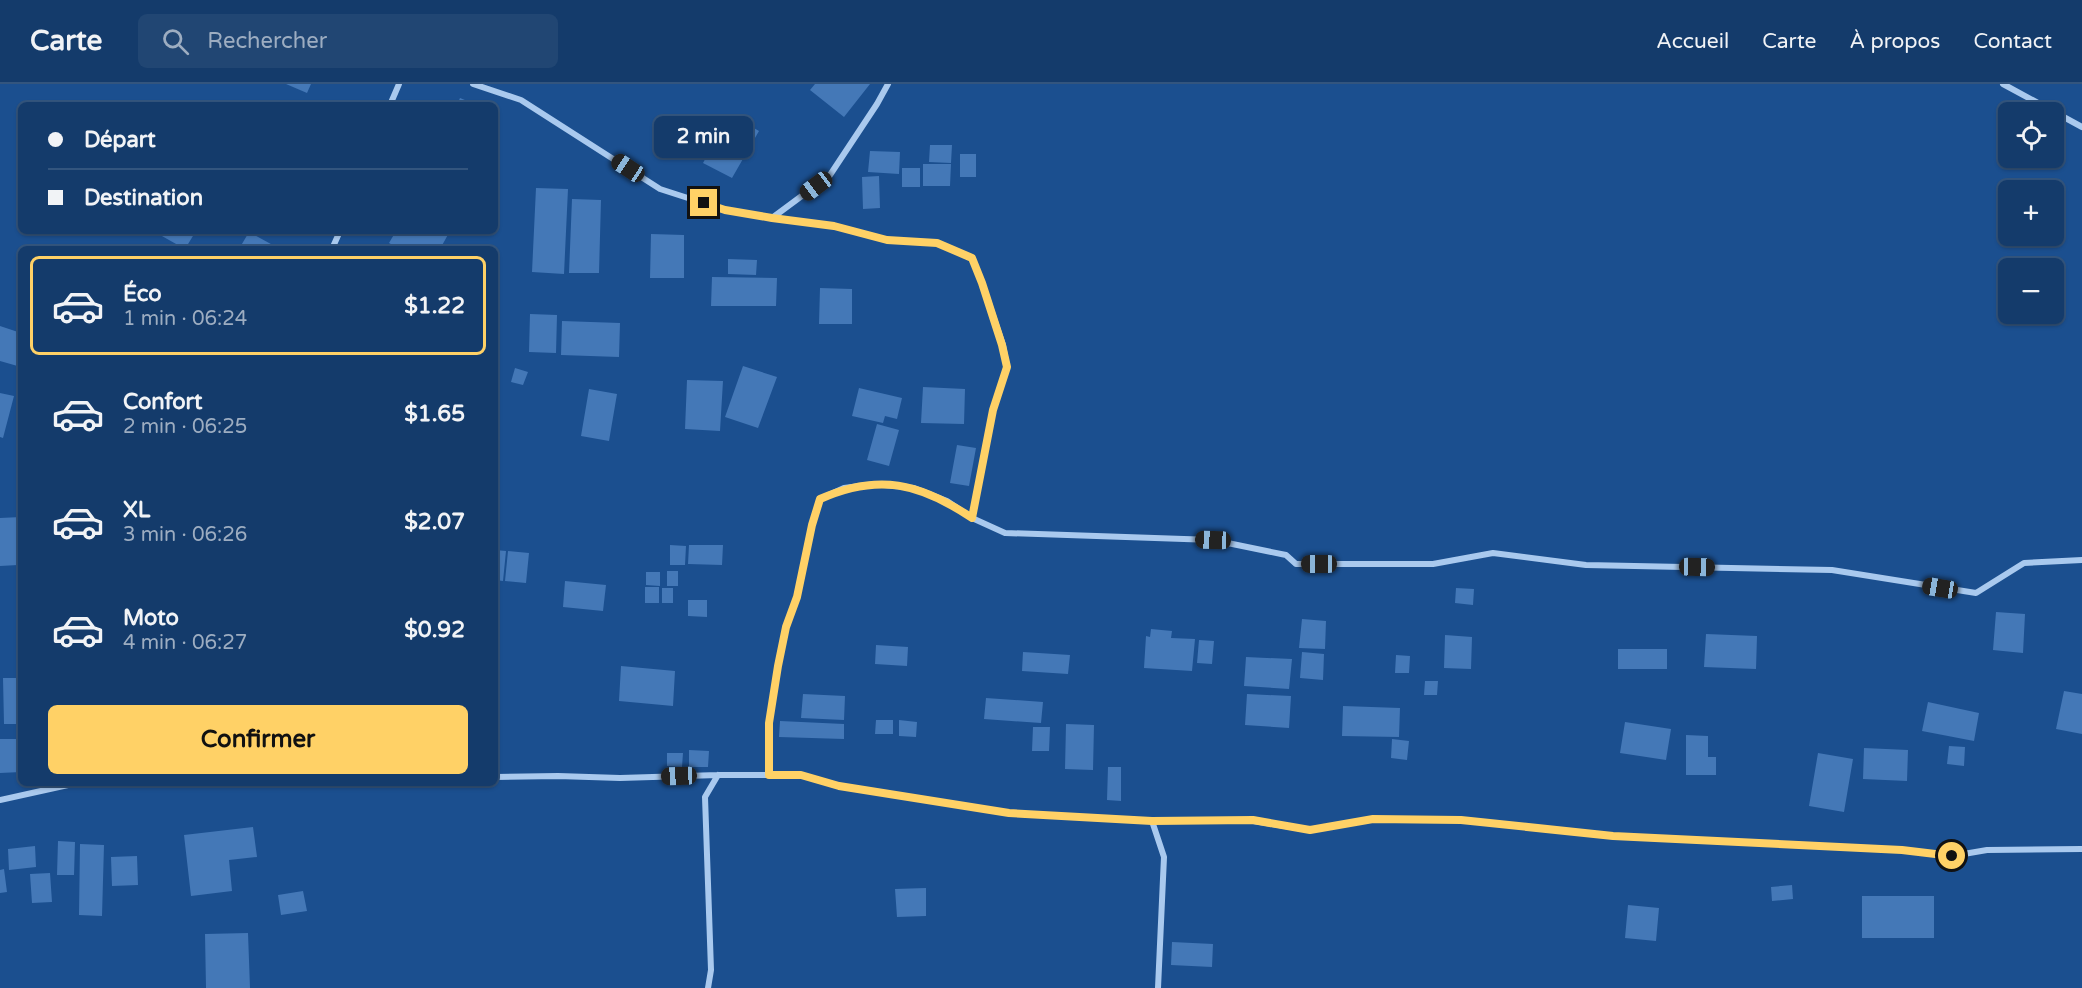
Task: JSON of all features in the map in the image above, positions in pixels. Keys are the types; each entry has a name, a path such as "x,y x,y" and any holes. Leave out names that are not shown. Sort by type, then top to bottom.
{"street":[{"path":"391,102 399,84"},
{"path":"473,84 521,100 660,189 725,210 834,226 887,240 937,243 972,258 999,335 1007,367 993,410 972,518"},
{"path":"772,218 830,175 878,104 888,84"},
{"path":"2003,84 2082,127"},
{"path":"769,775 769,723 778,666 786,627 797,597 812,525 820,499 844,488 875,484 914,488 947,501 972,518 1005,533 1213,540 1286,555 1296,564 1433,564 1493,553 1586,565 1832,570 1977,593 2024,563 2082,560"},
{"path":"708,988 711,970 705,797 718,775"},
{"path":"498,777 620,778 801,775 839,786 1009,813 1152,821 1253,820 1310,830 1373,819 1461,820 1613,836 1902,850 1952,856 1987,850 2082,849"},
{"path":"0,800 63,786"},
{"path":"1152,821 1164,858 1158,988"}],"building":[{"path":"286,84 311,84 307,93"},
{"path":"815,84 870,84 844,117 810,90"},
{"path":"460,98 470,102 458,102"},
{"path":"730,114 759,131 732,178 703,163"},
{"path":"930,145 952,145 951,163 929,162"},
{"path":"870,151 900,152 899,174 868,172"},
{"path":"960,154 976,154 976,177 960,177"},
{"path":"923,164 951,164 950,186 923,186"},
{"path":"902,168 920,168 920,187 902,187"},
{"path":"879,176 880,208 863,209 862,177"},
{"path":"536,188 568,189 564,274 532,272"},
{"path":"572,199 601,200 599,273 569,273"},
{"path":"158,234 194,234 187,246 180,246"},
{"path":"248,234 253,234 275,246 241,246"},
{"path":"394,234 448,234 442,246 394,246 389,243"},
{"path":"651,234 684,235 684,278 650,278"},
{"path":"728,259 757,260 756,275 728,274"},
{"path":"712,277 777,278 776,306 711,306"},
{"path":"820,288 852,289 852,324 819,324"},
{"path":"530,314 557,315 556,353 529,352"},
{"path":"562,321 620,323 619,357 561,355"},
{"path":"0,326 18,332 18,366 0,361"},
{"path":"743,366 777,377 758,428 725,417"},
{"path":"515,368 528,372 523,385 511,382"},
{"path":"687,380 723,381 720,431 685,429"},
{"path":"923,387 965,389 964,424 921,423"},
{"path":"859,388 902,398 897,419 885,416 883,423 852,416"},
{"path":"589,389 617,394 609,441 581,436"},
{"path":"0,393 14,396 3,438 0,437"},
{"path":"877,424 899,430 889,466 867,460"},
{"path":"957,445 976,448 969,486 950,483"},
{"path":"18,517 18,565 0,566 0,518"},
{"path":"670,545 686,546 685,565 670,565"},
{"path":"689,545 723,545 722,565 688,564"},
{"path":"498,550 506,551 503,581 498,580"},
{"path":"508,551 529,553 526,583 505,581"},
{"path":"667,571 678,571 678,586 667,586"},
{"path":"646,572 660,572 660,586 646,585"},
{"path":"565,581 606,585 603,611 563,607"},
{"path":"645,587 659,587 659,603 645,603"},
{"path":"662,588 673,588 673,603 662,603"},
{"path":"1456,588 1474,589 1473,605 1455,603"},
{"path":"688,600 707,600 707,617 688,616"},
{"path":"1996,612 2025,614 2023,653 1993,650"},
{"path":"1302,619 1326,621 1325,649 1299,648"},
{"path":"1151,629 1172,631 1171,638 1195,639 1192,671 1144,668 1146,636 1150,637"},
{"path":"1706,634 1757,636 1756,669 1704,667"},
{"path":"1445,635 1472,637 1471,669 1444,668"},
{"path":"1199,640 1214,641 1212,664 1197,663"},
{"path":"876,645 908,647 907,666 875,664"},
{"path":"1618,649 1667,649 1667,669 1618,669"},
{"path":"1023,652 1070,655 1068,674 1022,671"},
{"path":"1302,652 1324,654 1323,680 1300,678"},
{"path":"1396,655 1410,656 1409,673 1395,673"},
{"path":"1246,657 1292,659 1289,689 1244,686"},
{"path":"621,666 675,671 673,706 619,701"},
{"path":"3,678 18,678 18,724 4,724"},
{"path":"1425,681 1438,681 1437,695 1424,695"},
{"path":"2064,691 2082,694 2082,734 2056,729"},
{"path":"803,694 845,696 844,720 801,718"},
{"path":"1247,694 1291,696 1289,728 1245,725"},
{"path":"986,698 1043,702 1041,723 984,719"},
{"path":"1928,702 1979,713 1974,741 1922,731"},
{"path":"1343,706 1400,708 1399,737 1342,736"},
{"path":"876,720 893,720 893,734 875,734"},
{"path":"899,720 917,722 916,737 899,736"},
{"path":"780,721 844,724 844,739 779,737"},
{"path":"1625,722 1671,729 1666,760 1620,753"},
{"path":"1066,724 1094,725 1093,770 1065,769"},
{"path":"1033,727 1050,727 1049,751 1032,751"},
{"path":"1686,735 1708,736 1708,757 1716,757 1716,775 1686,775"},
{"path":"0,739 18,739 18,772 0,773"},
{"path":"1392,739 1409,741 1407,760 1391,758"},
{"path":"1949,746 1965,747 1964,766 1947,764"},
{"path":"1864,748 1908,750 1907,781 1863,779"},
{"path":"689,750 709,751 708,767 689,767"},
{"path":"667,753 683,753 682,767 667,766"},
{"path":"1818,753 1853,759 1844,812 1809,806"},
{"path":"1108,767 1121,767 1121,801 1107,800"},
{"path":"253,827 257,857 229,860 232,891 191,896 184,835"},
{"path":"58,841 75,842 74,875 57,875"},
{"path":"80,844 104,845 102,916 79,915"},
{"path":"35,846 36,867 9,870 8,849"},
{"path":"137,856 138,885 112,886 111,857"},
{"path":"4,869 7,892 0,893 0,870"},
{"path":"50,873 52,902 32,903 30,874"},
{"path":"1792,885 1793,899 1772,901 1771,887"},
{"path":"926,888 926,916 897,917 895,889"},
{"path":"303,891 307,911 281,915 278,895"},
{"path":"1862,896 1934,896 1934,938 1862,938"},
{"path":"1628,905 1659,908 1656,941 1625,938"},
{"path":"248,933 250,988 206,988 205,934"},
{"path":"1172,942 1213,944 1212,967 1171,965"}],"route":[{"path":"704,203 725,210 834,226 887,240 937,243 972,258 1002,345 1007,367 993,410 972,518 947,501 914,488 875,484 844,488 820,499 778,666 769,723 769,775 801,775 839,786 1009,813 1152,821 1253,820 1310,830 1373,819 1461,820 1613,836 1902,850 1952,856"}]}
